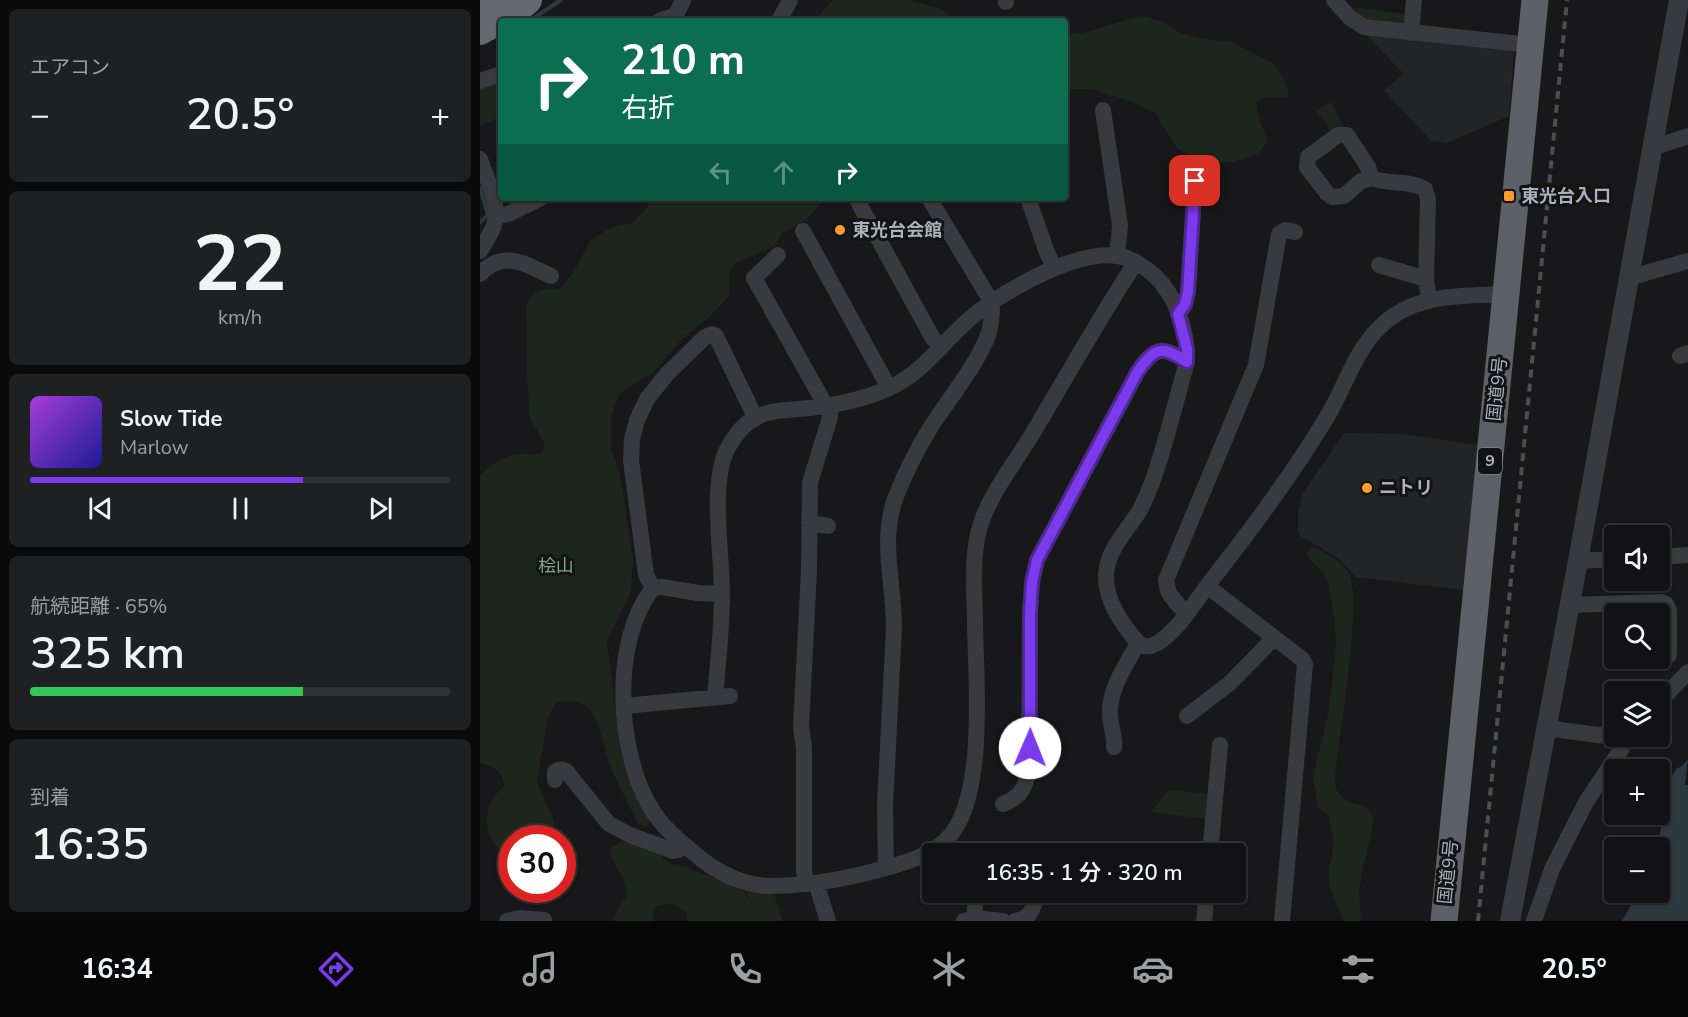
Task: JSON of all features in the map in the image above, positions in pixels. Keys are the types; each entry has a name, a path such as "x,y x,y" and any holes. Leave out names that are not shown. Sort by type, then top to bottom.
{"highway":[{"path":"480,6 492,0"},
{"path":"480,14 502,0"},
{"path":"503,18 528,0"},
{"name":"国道9号","path":"1444,921 1535,0"},
{"path":"480,31 498,21"}],"street":[{"path":"667,18 676,15 683,0"},
{"path":"781,18 790,0"},
{"path":"1411,33 1414,0"},
{"path":"1509,921 1578,561 1679,0"},
{"path":"1339,2 1350,18 1364,27 1532,45"},
{"path":"480,81 498,75"},
{"path":"1103,110 1120,226 1117,256"},
{"path":"1652,148 1688,136"},
{"path":"480,159 496,216 494,225 480,251"},
{"path":"1371,177 1383,182 1417,185 1425,189 1427,193 1426,279 1429,300"},
{"path":"1178,314 1185,304 1188,292 1195,181"},
{"path":"496,216 508,214 535,201"},
{"path":"858,201 932,337 941,348"},
{"path":"886,868 885,806 894,627 887,536 894,501 909,464 988,335 992,303 931,201"},
{"path":"1029,201 1054,268"},
{"path":"1187,614 1167,590 1166,580 1256,365 1279,234 1286,230 1295,232"},
{"path":"803,231 889,388"},
{"path":"778,255 749,283 828,405 830,417 810,483 809,570 801,727 804,748 804,872 828,921"},
{"path":"624,706 723,697 719,511 722,460 734,437 756,417 776,411 828,405 889,388 921,366 977,313 1054,268 1092,257 1117,256 1136,262 1164,286 1178,314 1187,349 1187,362 1151,485 1140,509 1110,556 1106,575 1113,606 1138,644 1143,647 1156,644 1167,636 1187,614 1271,503 1328,416 1355,360 1368,339 1393,316 1415,304 1429,300 1507,294"},
{"path":"480,274 495,262 510,260 522,262 551,276"},
{"path":"1628,278 1688,261"},
{"path":"952,843 975,770 977,728 975,550 986,510 1107,305 1136,262"},
{"path":"1379,265 1426,279"},
{"path":"653,588 646,575 631,460 632,439 646,399 667,374 705,337 712,334 716,336 756,417"},
{"path":"1003,804 1014,800 1022,792 1029,770 1030,614 1032,582 1037,560 1147,357 1155,351 1163,350 1187,362"},
{"path":"809,523 828,526"},
{"path":"1670,556 1688,555"},
{"path":"1578,561 1604,560"},
{"path":"722,594 698,593 662,586 653,588 641,608 627,649 623,682 630,753 643,794 659,821 703,861 735,879 758,886 811,884 846,879 922,856"},
{"path":"1207,586 1302,659 1306,670 1282,921"},
{"path":"1630,603 1666,603"},
{"path":"1569,605 1604,604"},
{"path":"1187,716 1230,683 1274,638"},
{"path":"1114,747 1110,714 1111,699 1138,644"},
{"path":"1670,691 1688,672"},
{"path":"1546,728 1604,735"},
{"path":"1211,843 1220,745"},
{"path":"1534,921 1552,869 1586,802 1623,747"},
{"path":"555,780 555,772 562,769 566,771 609,824 630,835 673,850 685,846"},
{"path":"974,903 971,920 1003,921"},
{"path":"1015,921 1023,920 1030,915 1034,903"},
{"path":"1204,921 1206,903"},
{"path":"507,921 520,918 544,920"}],"shaded area":[{"path":"1367,32 1514,50 1509,116 1447,143 1431,141 1384,90 1404,74 1367,36"},
{"path":"1344,433 1403,434 1478,445 1464,590 1356,577 1338,558 1300,536 1298,513 1303,493"},
{"path":"1688,759 1685,785 1688,785 1688,921 1622,921 1632,903 1670,903 1670,837 1660,837 1662,825 1670,825 1670,778 1676,769"}],"green space":[{"path":"833,0 908,0 939,8 955,18 818,18"},
{"path":"1350,7 1408,14 1406,26 1365,21"},
{"path":"1140,16 1163,21 1180,33 1202,39 1232,42 1274,64 1284,79 1289,95 1285,98 1266,97 1257,101 1257,112 1267,143 1257,154 1232,162 1204,164 1177,148 1155,113 1133,102 1092,89 1068,90 1068,35 1083,33"},
{"path":"498,79 498,119 480,125 480,85"},
{"path":"1331,102 1344,128 1330,134 1325,120 1316,111"},
{"name":"桧山","path":"651,201 823,201 807,219 782,233 776,245 736,263 729,273 729,296 710,316 681,340 654,372 619,395 611,416 611,449 620,475 633,559 631,591 607,642 618,732 650,823 646,827 638,824 613,773 592,712 588,707 577,702 556,703 547,720 537,782 554,825 498,825 498,847 489,833 487,814 496,794 504,786 502,776 497,770 480,763 480,475 493,464 507,457 542,452 545,444 530,418 526,306 534,293 546,289 559,290 573,273 590,241 610,228 632,223"},
{"path":"1312,547 1328,554 1342,565 1349,574 1353,588 1352,640 1335,778 1336,789 1345,801 1365,807 1374,818 1359,889 1361,921 1343,921 1330,887 1329,871 1334,843 1329,816 1318,807 1313,776 1328,715 1336,647 1335,623 1328,582 1323,572 1307,556"},
{"path":"1168,790 1210,794 1207,819 1151,812"},
{"path":"621,842 639,844 660,851 663,858 674,866 686,867 722,881 744,892 748,899 747,891 774,893 782,921 687,921 686,912 674,905 663,904 654,907 652,915 655,921 613,921 627,895 623,878 611,856 611,848"}],"waterway":[{"path":"534,18 561,0"},
{"path":"480,188 488,215 480,222"}],"railway":[{"path":"1478,921 1567,0"}],"place":[{"name":"東光台入口","path":"1509,196"},
{"name":"東光台会館","path":"840,230"},
{"name":"ニトリ","path":"1367,488"}],"route":[{"path":"1030,748 1030,614 1032,582 1037,560 1147,357 1155,351 1163,350 1187,362 1187,349 1178,314 1185,304 1188,292 1195,181"}]}
